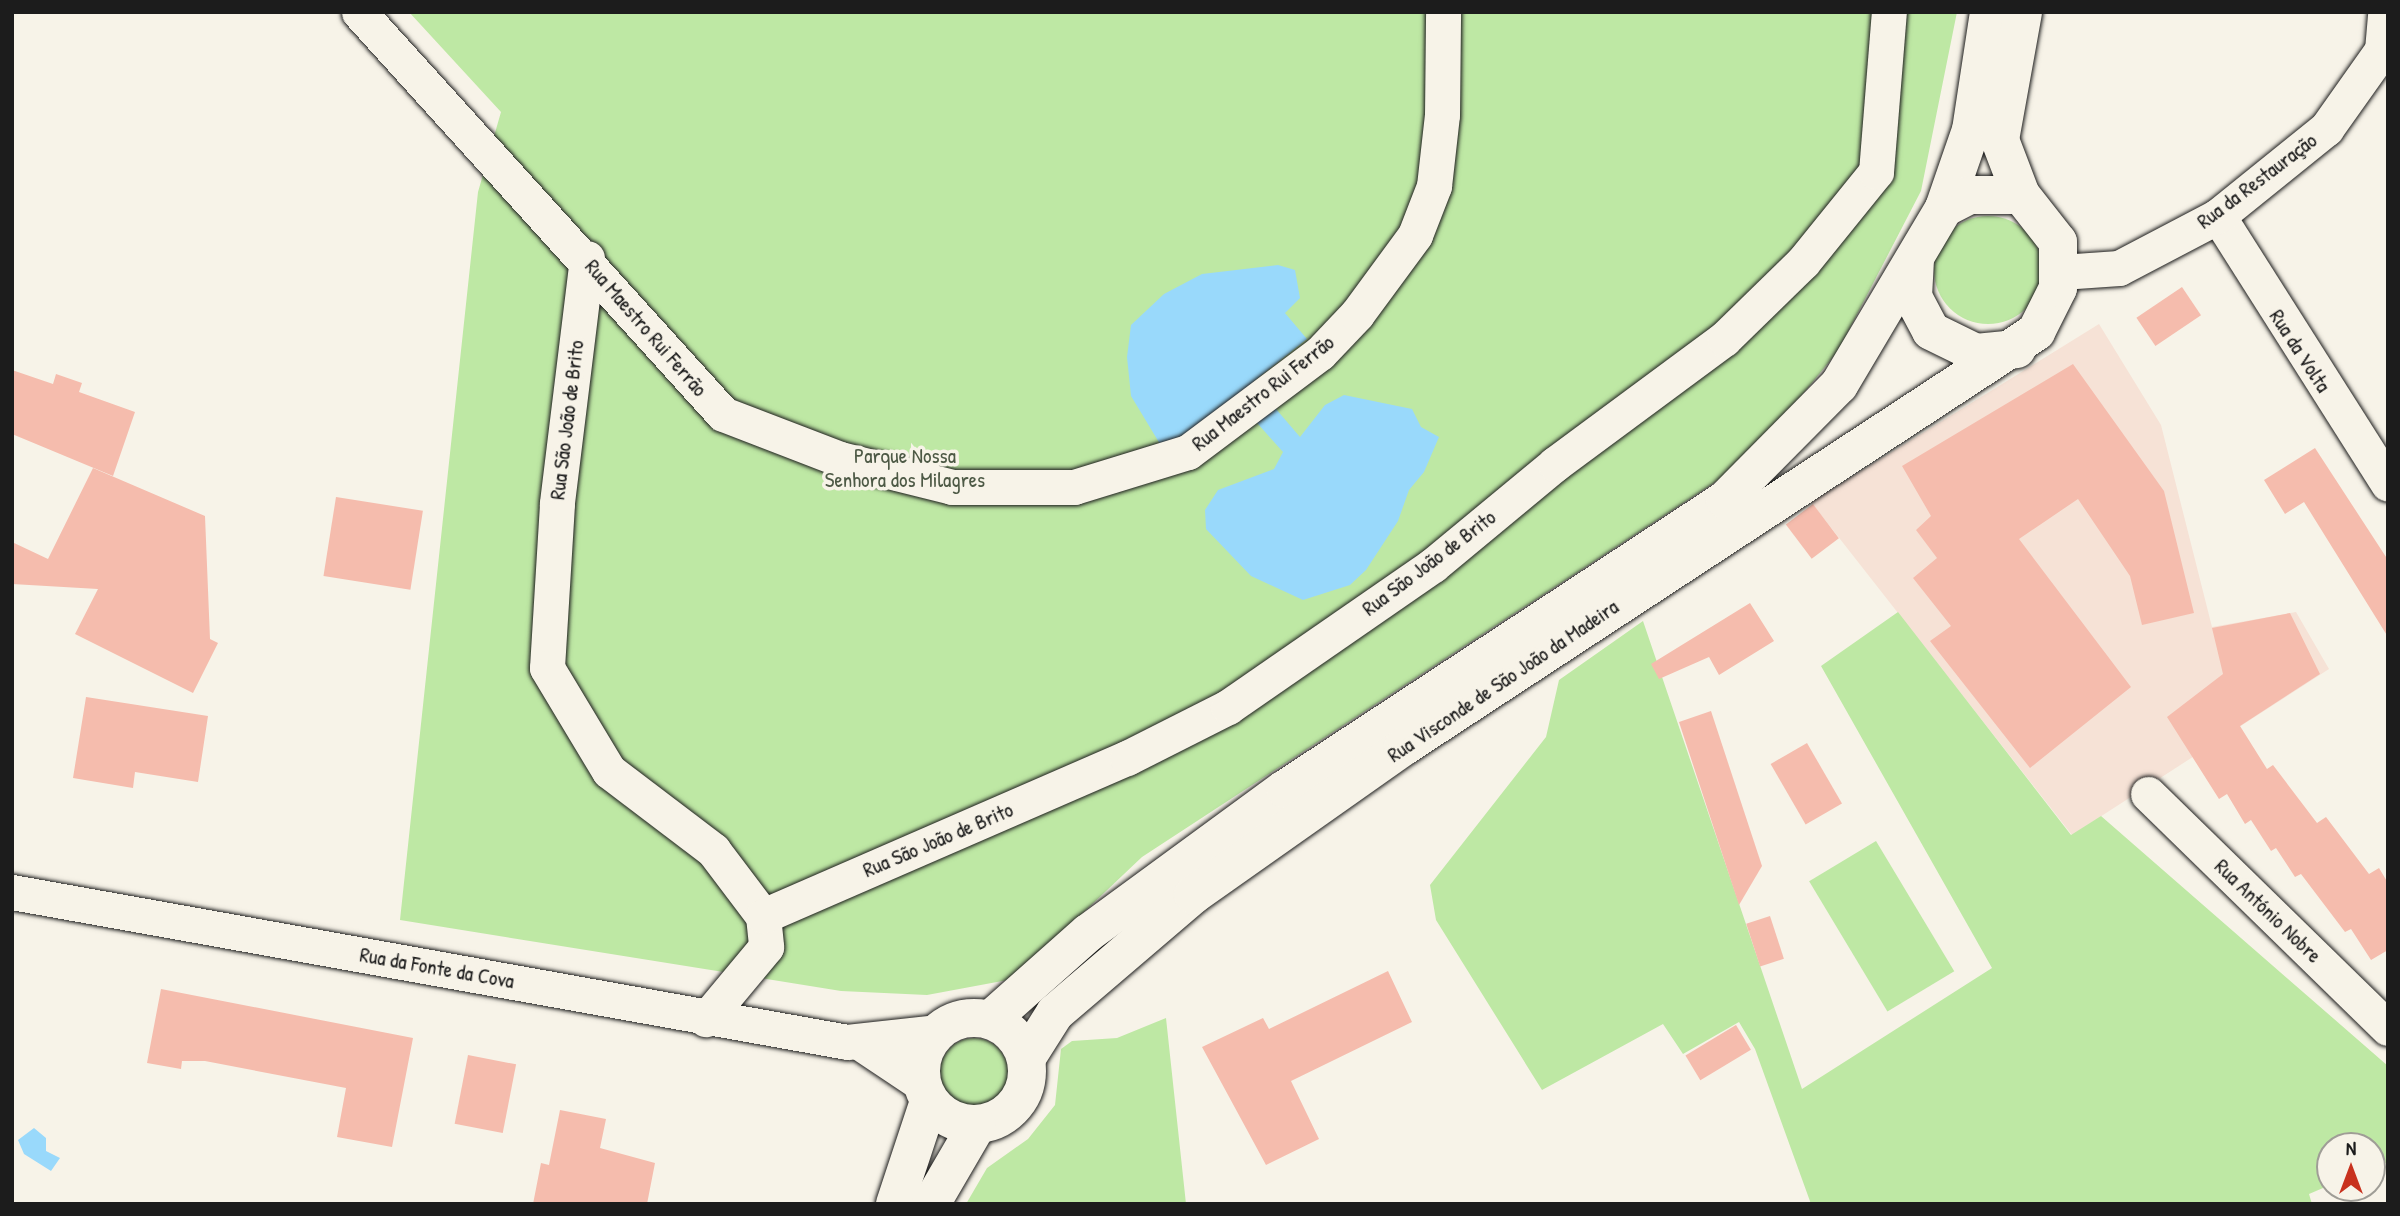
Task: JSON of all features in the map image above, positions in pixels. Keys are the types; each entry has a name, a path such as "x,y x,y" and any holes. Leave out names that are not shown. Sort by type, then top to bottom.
{"main road":[{"name":"Rua Visconde de São João da Madeira","path":"990,1020 1088,933 1252,812 1725,500 1839,384 1944,208 1971,130 1989,12"},
{"name":"Rua Visconde de São João da Madeira","path":"977,1125 995,1120 1016,1103 1027,1078 1026,1059 1055,1013 1193,895 1403,747 2018,349 2046,319 2060,272 2058,242 2021,195 2000,140 2023,12"},
{"path":"1944,208 1970,195 2021,195"},
{"name":"Rua Visconde de São João da Madeira","path":"1916,253 1913,297 1931,331 1976,353 2018,349"},
{"path":"895,1204 925,1092 921,1065 937,1032 953,1022 990,1020 1019,1042 1026,1059"},
{"path":"925,1092 942,1114 977,1125 931,1204"}],"street":[{"name":"Rua Maestro Rui Ferrão","path":"359,12 587,258 687,381 723,414 780,438 952,487 1074,487 1188,452 1320,353 1357,314 1415,235 1434,186 1442,115 1443,12"},
{"name":"Rua São João de Brito","path":"587,258 557,504 547,668 609,771 713,850 763,916 1127,758 1228,707 1433,565 1555,464 1724,339 1803,262 1876,172 1889,12"},
{"name":"Rua da Restauração","path":"2060,272 2119,268 2218,216 2326,129 2385,50 2385,12"},
{"name":"Rua da Volta","path":"2218,216 2388,484"},
{"name":"Rua António Nobre","path":"2148,794 2388,1028"},
{"name":"Rua da Fonte da Cova","path":"12,892 706,1019 862,1044 937,1032"},
{"path":"706,1019 766,947 763,916"},
{"name":"Rua da Fonte da Cova","path":"862,1044 925,1092"}],"shaded area":[{"path":"2099,324 2161,425 2212,627 2296,612 2329,669 2072,835 1811,502"}],"green space":[{"name":"Parque Nossa Senhora dos Milagres","path":"409,12 1957,12 1921,191 1838,351 1749,460 1142,857 1013,979 927,995 841,991 400,920 478,192 501,112"},
{"path":"1988,216 2009,220 2026,232 2038,249 2042,270 2038,291 2026,308 2009,320 1988,324 1967,320 1950,308 1938,291 1934,270 1938,249 1950,232 1967,220"},
{"path":"1898,612 2071,835 2101,816 2388,1066 2388,1162 2386,1163 2386,1132 2316,1132 2316,1191 2309,1194 2312,1204 1811,1204 1755,1049 1739,1022 1683,1054 1663,1024 1542,1090 1436,920 1430,885 1546,737 1559,680 1643,621 1802,1089 1992,968 1821,666"},
{"path":"1876,841 1954,971 1887,1011 1809,881"},
{"path":"1166,1018 1186,1204 966,1204 987,1168 1028,1139 1055,1105 1061,1049 1072,1041 1117,1038"},
{"path":"974,1038 987,1041 998,1048 1005,1059 1008,1072 1005,1085 998,1096 987,1103 974,1106 961,1103 950,1096 943,1085 940,1072 943,1059 950,1048 961,1041"}],"water":[{"path":"1278,265 1295,270 1300,298 1285,313 1307,339 1253,382 1300,437 1325,405 1344,395 1412,409 1421,427 1439,437 1424,472 1409,490 1398,521 1366,570 1350,585 1303,600 1251,576 1206,529 1205,510 1218,490 1274,469 1283,452 1234,397 1179,439 1160,444 1131,396 1127,357 1131,325 1164,294 1202,274"},
{"path":"34,1128 46,1138 46,1151 60,1158 51,1171 24,1154 18,1140"}],"building":[{"path":"2182,287 2201,315 2155,346 2136,318"},
{"path":"2073,364 2164,491 2194,613 2142,625 2130,576 2078,499 2019,539 2131,687 2030,768 1930,641 1951,626 1913,578 1937,558 1916,530 1931,516 1902,466"},
{"path":"12,370 53,384 56,374 82,383 79,392 135,412 113,476 12,434"},
{"path":"2315,448 2388,560 2388,637 2304,502 2285,514 2264,480"},
{"path":"93,468 205,516 210,639 218,643 193,693 75,634 98,589 12,584 12,542 48,559"},
{"path":"336,497 423,511 410,590 323,576"},
{"path":"1813,504 1839,538 1812,559 1786,524"},
{"path":"1750,603 1774,641 1719,675 1709,657 1659,679 1651,664"},
{"path":"2290,613 2320,674 2240,726 2267,769 2273,765 2317,823 2326,817 2369,874 2379,868 2388,883 2388,950 2371,960 2351,929 2345,932 2301,874 2295,877 2276,848 2271,851 2251,820 2245,824 2227,794 2219,799 2167,717 2223,674 2212,628"},
{"path":"86,697 208,716 198,782 135,772 133,788 73,778"},
{"path":"1711,711 1762,866 1739,905 1679,722"},
{"path":"1807,743 1842,804 1806,825 1771,764"},
{"path":"1770,916 1784,959 1760,967 1746,924"},
{"path":"1388,971 1412,1022 1291,1081 1319,1139 1266,1165 1202,1047 1263,1018 1269,1029"},
{"path":"161,989 413,1038 392,1147 337,1137 346,1088 205,1061 182,1061 181,1069 147,1063"},
{"path":"1736,1025 1751,1050 1700,1080 1685,1055"},
{"path":"468,1055 516,1064 503,1133 455,1124"},
{"path":"560,1110 606,1119 600,1148 655,1163 647,1204 533,1204 541,1163 549,1165"}]}
